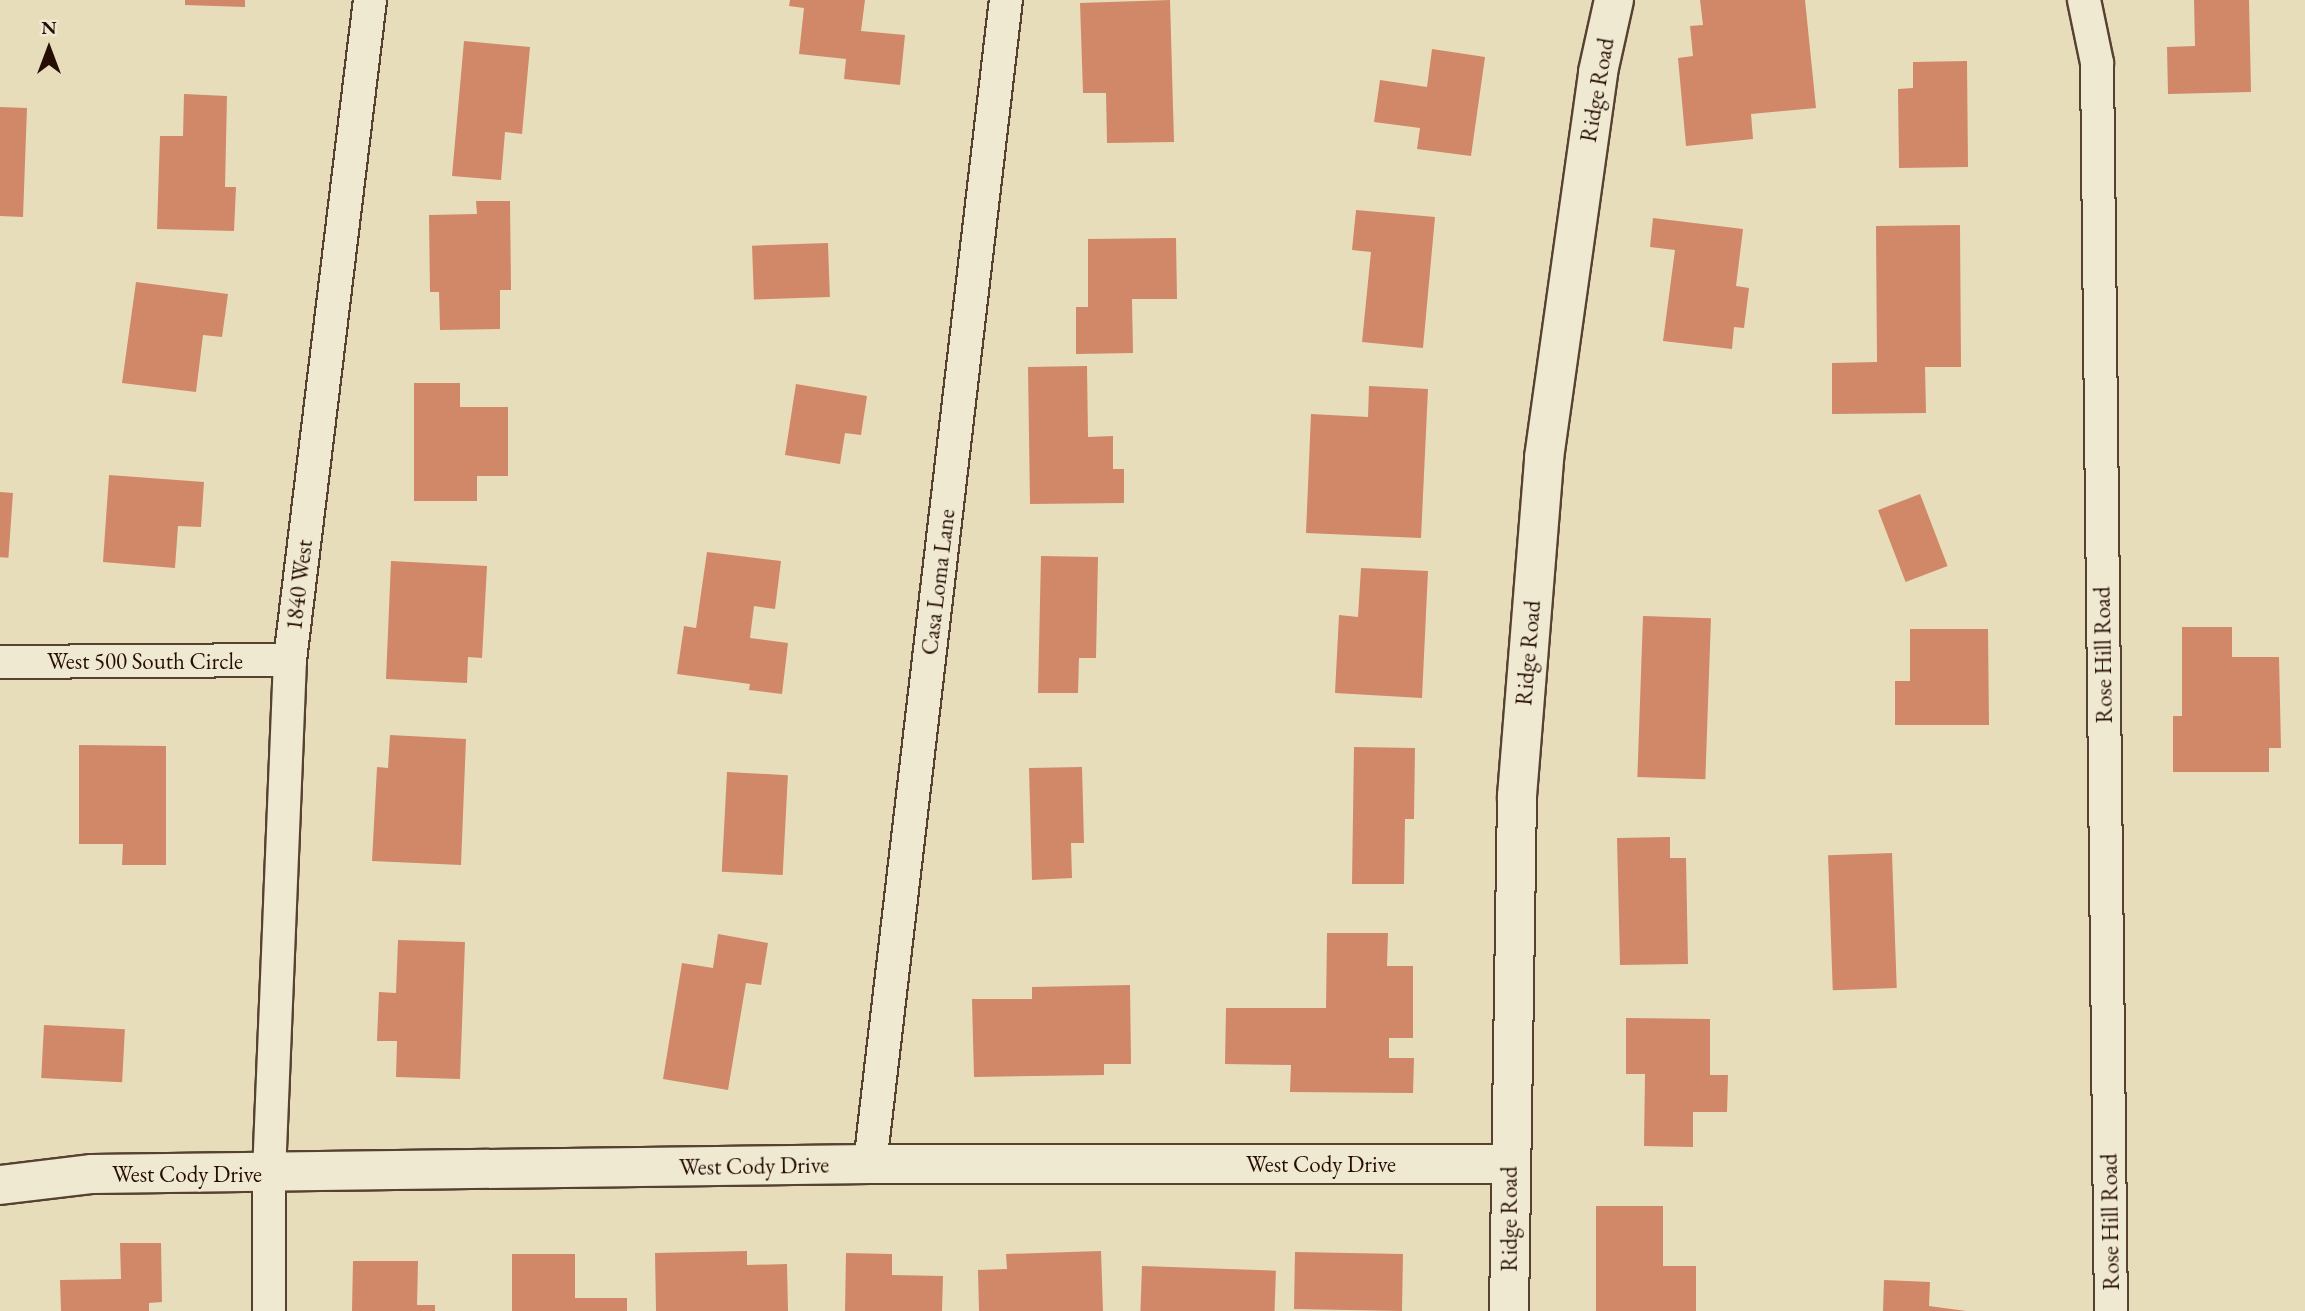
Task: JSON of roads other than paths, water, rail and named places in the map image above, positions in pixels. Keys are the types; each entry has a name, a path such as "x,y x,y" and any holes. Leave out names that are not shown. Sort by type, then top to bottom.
{"street":[{"name":"1840 West","path":"269,1311 269,1174 290,660 370,0"},
{"name":"Casa Loma Lane","path":"870,1164 1006,0"},
{"name":"Ridge Road","path":"1509,1311 1509,1164 1517,796 1542,471 1598,72 1614,0"},
{"name":"Rose Hill Road","path":"2084,0 2096,63 2111,1311"},
{"name":"West 500 South Circle","path":"0,662 290,660"},
{"name":"West Cody Drive","path":"0,1185 92,1174 269,1174 870,1164 1509,1164"}]}
